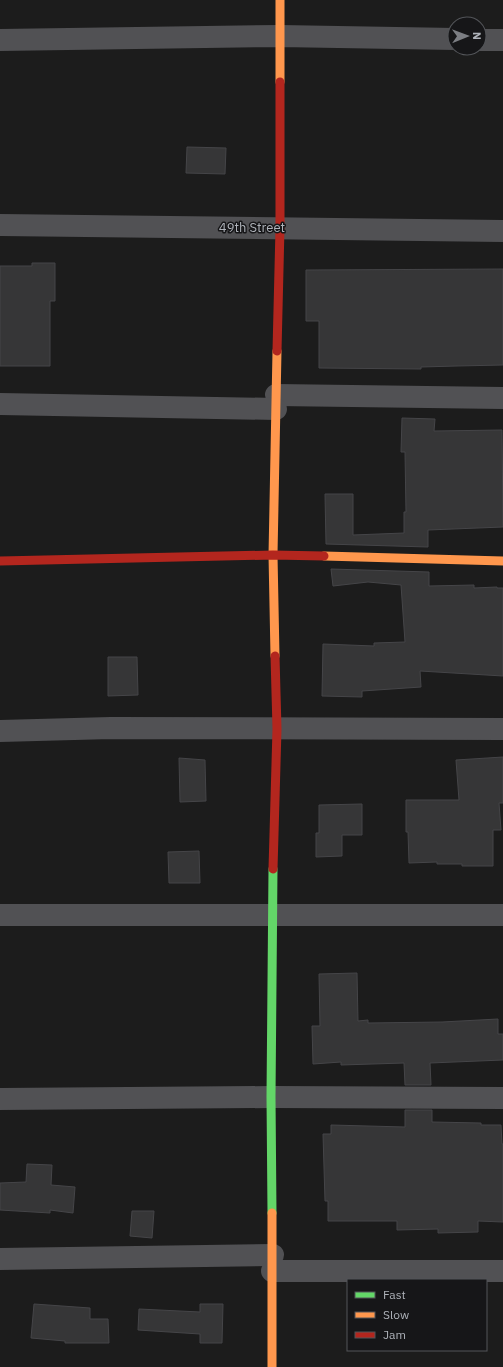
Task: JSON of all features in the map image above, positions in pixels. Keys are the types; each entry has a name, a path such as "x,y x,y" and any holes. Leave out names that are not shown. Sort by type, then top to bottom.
{"street":[{"path":"272,1367 272,915 277,729 273,555 280,228 280,0"},
{"path":"0,40 280,36 447,39"},
{"path":"487,40 503,40"},
{"name":"49th Street","path":"0,226 503,230"},
{"path":"0,404 276,402 503,398"},
{"path":"0,561 273,555 503,560"},
{"path":"0,731 111,728 503,729"},
{"path":"0,915 503,915"},
{"path":"0,1099 271,1097 503,1098"},
{"path":"0,1260 273,1263 503,1271"}],"building":[{"path":"187,147 226,148 225,174 186,173"},
{"path":"32,263 55,263 55,301 50,301 50,366 0,366 0,266 32,266"},
{"path":"503,269 503,365 421,367 421,369 319,368 319,321 306,321 306,270"},
{"path":"402,418 435,419 434,431 502,430 503,527 428,530 428,547 326,544 325,494 353,494 353,535 404,533 404,512 406,512 405,452 401,452"},
{"path":"331,569 429,572 429,586 474,585 474,588 503,588 503,676 420,671 421,687 362,691 362,697 322,696 323,644 374,646 374,643 405,642 401,585 368,582 333,586"},
{"path":"108,657 137,657 138,695 108,696"},
{"path":"503,757 503,803 499,803 501,830 493,830 493,866 462,866 462,864 437,864 437,862 409,863 408,832 406,832 406,800 459,800 456,760"},
{"path":"179,758 205,760 206,801 180,802"},
{"path":"362,804 362,835 342,835 342,856 316,857 316,833 319,833 319,805"},
{"path":"199,851 200,883 169,883 168,852"},
{"path":"357,973 358,1021 368,1020 368,1023 442,1022 498,1019 498,1034 503,1034 503,1060 430,1063 431,1085 405,1085 404,1063 341,1065 341,1062 313,1064 312,1026 320,1026 319,974"},
{"path":"405,1110 432,1110 432,1122 501,1125 503,1144 503,1222 478,1221 478,1232 438,1233 438,1229 397,1230 397,1221 328,1221 328,1201 325,1201 323,1134 331,1134 331,1125 405,1127"},
{"path":"27,1164 52,1165 51,1185 75,1187 73,1213 50,1210 50,1213 0,1210 0,1183 26,1182"},
{"path":"132,1211 154,1211 152,1238 130,1236"},
{"path":"34,1304 90,1308 90,1319 108,1319 109,1343 65,1343 65,1341 31,1338"},
{"path":"200,1304 223,1304 222,1343 200,1343 200,1334 138,1330 139,1309 200,1312"}],"traffic: fast":[{"path":"272,1213 271,1097 273,869"}],"traffic: slow":[{"path":"280,0 280,82"},
{"path":"275,656 273,555 277,351"},
{"path":"324,556 503,561"},
{"path":"272,1213 272,1367"}],"traffic: jam":[{"path":"277,351 280,228 280,82"},
{"path":"0,561 273,555 324,556"},
{"path":"273,869 277,729 275,656"}]}
